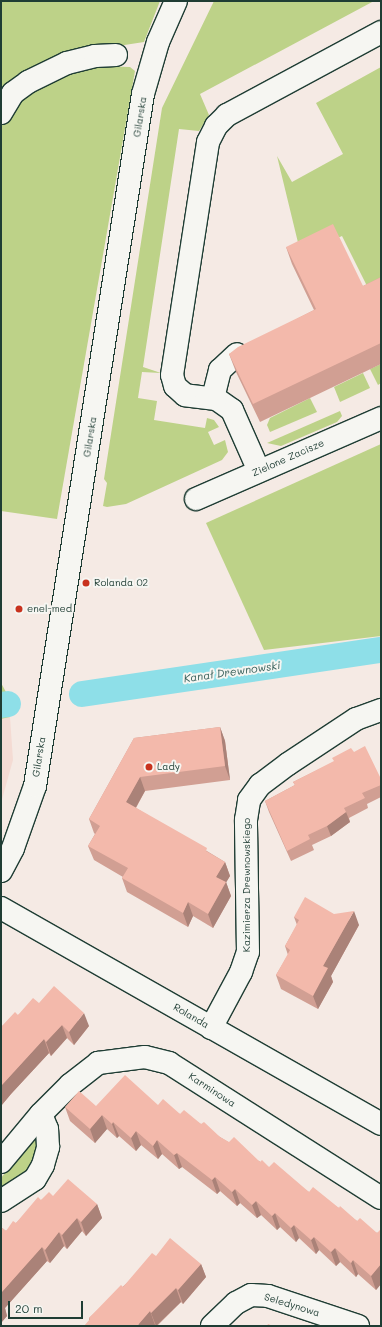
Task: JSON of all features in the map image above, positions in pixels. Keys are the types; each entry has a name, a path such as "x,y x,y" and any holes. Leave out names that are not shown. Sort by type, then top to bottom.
{"street":[{"name":"Gilarska","path":"1,872 13,848 35,786 144,94 157,45 176,1"},
{"path":"260,471 235,414 225,404 213,398 185,395 175,386 172,375 210,136 227,115 381,32"},
{"path":"1,113 13,93 28,82 67,63 96,56 116,55"},
{"path":"213,398 220,370 237,354"},
{"name":"Zielone Zacisze","path":"196,499 381,418"},
{"name":"Kazimierza Drewnowskiego","path":"211,1028 241,972 248,952 246,820 249,800 260,786 356,718 381,710"},
{"name":"Rolanda","path":"1,908 381,1124"},
{"name":"Karminowa","path":"1,1162 41,1114 70,1085 98,1063 145,1057 169,1063 381,1198"},
{"path":"1,1201 35,1179 43,1165 48,1147 47,1128 41,1114"},
{"name":"Seledynowa","path":"212,1326 236,1303 251,1295 268,1296 358,1326"}],"shaded area":[{"path":"10,717 13,760 1,803 1,719"}],"green space":[{"path":"1,1 160,1 144,42 79,52 1,101"},
{"path":"214,1 374,1 200,94 209,115 199,131 179,129 143,367 161,373 142,372 138,398 157,401 154,420 205,428 207,418 214,420 219,427 208,432 214,445 225,440 228,452 222,460 126,504 107,507 103,506 107,483 104,479 162,108"},
{"path":"94,66 130,67 135,71 57,519 1,511 1,125 11,106 60,72"},
{"path":"381,67 381,281 372,296 342,236 301,255 277,156 292,182 343,154 316,103"},
{"path":"381,364 381,383 378,385 370,369"},
{"path":"363,373 370,388 340,402 334,387"},
{"path":"310,398 317,412 270,432 267,425 270,418"},
{"path":"340,411 342,416 337,422 281,446 267,443"},
{"path":"381,444 381,636 264,650 206,523"},
{"path":"1,683 11,701 10,717 1,719"},
{"path":"38,1138 40,1153 27,1174 1,1192 1,1178 32,1139"}],"building":[{"path":"333,224 363,286 381,277 381,343 253,404 229,354 238,347 316,309 286,247"},
{"path":"220,727 225,766 140,777 126,802 207,848 206,851 225,862 216,877 226,882 208,914 188,902 183,913 122,878 128,868 88,846 100,826 89,819 134,738"},
{"path":"365,746 381,779 381,785 362,793 365,798 344,808 346,812 327,826 308,835 310,839 287,851 265,801 295,785 293,782 334,761 332,758 351,748 354,752"},
{"path":"305,897 334,914 354,911 323,966 328,968 313,996 276,975 290,950 285,946 299,920 294,917"},
{"path":"54,986 84,1013 69,1032 62,1025 46,1042 44,1039 1,1086 1,1027 15,1012 18,1015 33,998 39,1003"},
{"path":"125,1075 158,1105 163,1099 180,1114 184,1110 201,1124 204,1122 220,1137 229,1142 234,1137 260,1162 262,1160 269,1167 274,1162 309,1192 313,1187 339,1208 340,1206 357,1221 360,1218 377,1233 380,1230 381,1264 371,1276 353,1260 351,1263 335,1248 331,1252 314,1237 311,1240 294,1225 291,1228 275,1213 272,1216 256,1201 252,1205 235,1189 232,1192 215,1177 212,1180 177,1153 174,1155 157,1140 153,1146 136,1131 131,1138 113,1122 112,1124 102,1115 90,1129 65,1107 79,1091 96,1106"},
{"path":"68,1179 97,1204 81,1222 77,1218 62,1235 59,1232 45,1250 42,1247 1,1293 1,1227 6,1231 13,1221 16,1223 38,1197 41,1200 49,1192 53,1196"},
{"path":"170,1238 201,1264 178,1290 176,1288 151,1313 150,1311 137,1326 84,1326 90,1319 89,1318 121,1285 123,1287 152,1253 156,1256"}],"waterway":[{"name":"Kanał Drewnowski","path":"82,694 381,650"},
{"name":"Kanał Drewnowski","path":"1,705 8,704"}],"place":[{"name":"Rolanda 02","path":"86,583"},
{"name":"enel-med","path":"19,609"},
{"name":"Lady","path":"149,767"}]}
